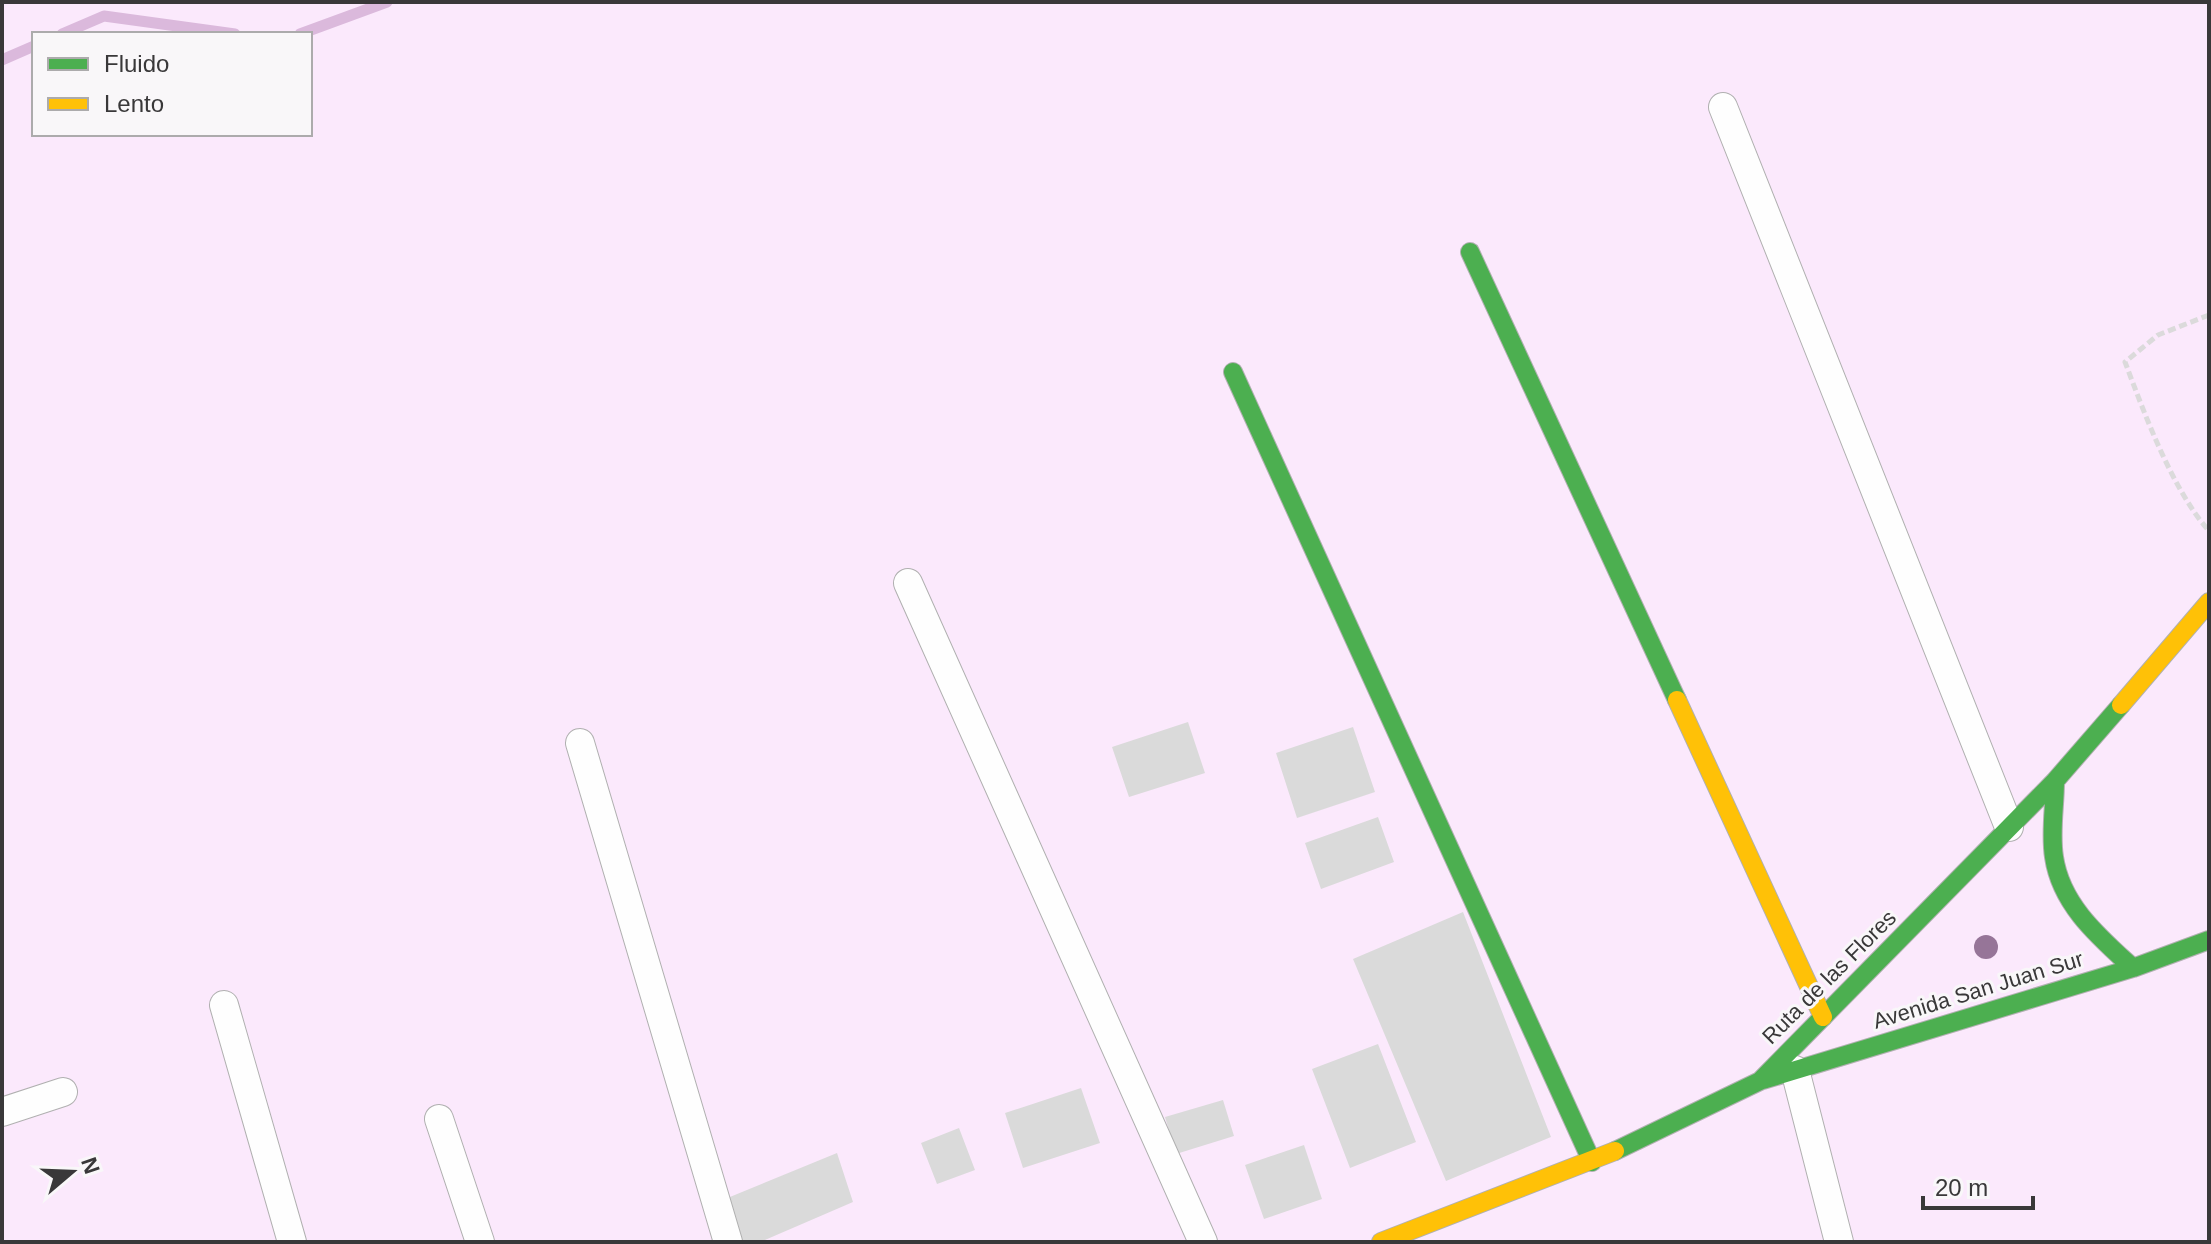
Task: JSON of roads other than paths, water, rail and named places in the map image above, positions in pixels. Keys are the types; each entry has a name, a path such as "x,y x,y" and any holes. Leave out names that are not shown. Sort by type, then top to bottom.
{"street":[{"path":"1723,107 2009,827"},
{"path":"1470,252 1823,1017"},
{"path":"1233,372 1592,1162"},
{"path":"908,583 1203,1242"},
{"name":"Ruta de las Flores","path":"1381,1242 1592,1162 1760,1081 2055,781 2209,602"},
{"path":"580,743 728,1242"},
{"path":"2055,781 2054,859 2070,902 2094,932 2133,968"},
{"name":"Avenida San Juan Sur","path":"1760,1081 2133,968 2209,940"},
{"path":"224,1005 292,1242"},
{"path":"1795,1070 1839,1242"},
{"path":"2,1112 63,1092"},
{"path":"439,1119 480,1242"}],"waterway":[{"path":"305,32 387,2"},
{"path":"67,32 104,16 220,32"},
{"path":"2,60 32,47"}]}
